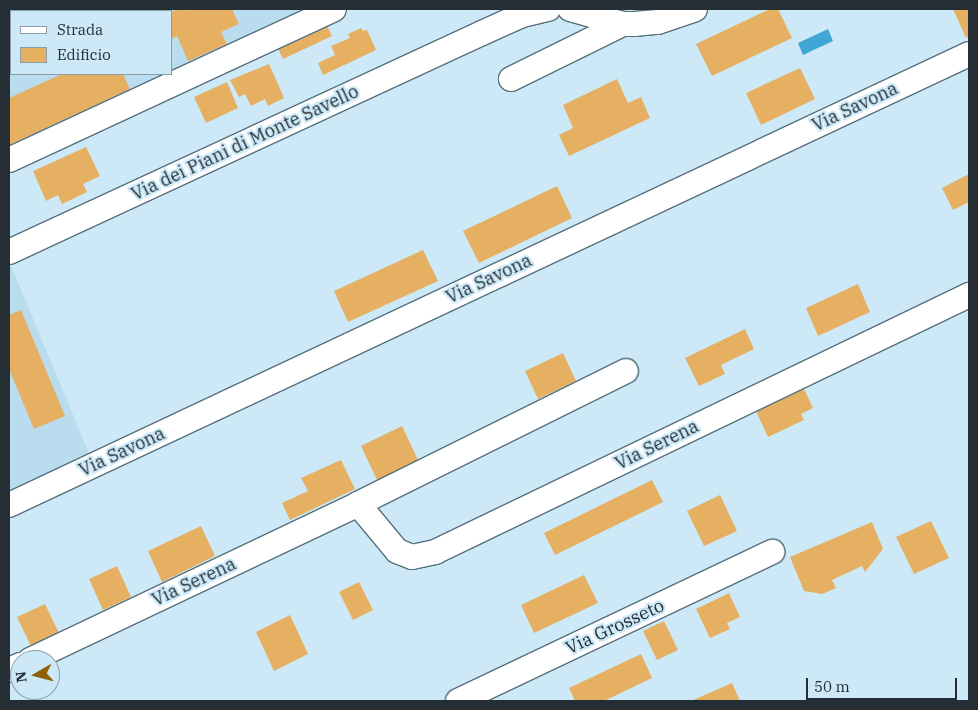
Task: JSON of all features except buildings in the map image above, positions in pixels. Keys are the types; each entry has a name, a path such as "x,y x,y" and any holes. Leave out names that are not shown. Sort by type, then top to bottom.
{"street":[{"path":"9,160 334,9"},
{"name":"Via dei Piani di Monte Savello","path":"9,252 482,33 522,15 548,9"},
{"path":"570,9 623,24 658,22 694,9"},
{"path":"511,79 623,24"},
{"name":"Via Savona","path":"9,505 969,54"},
{"name":"Via Serena","path":"358,504 397,550 412,557 435,552 969,295"},
{"name":"Via Serena","path":"51,650 358,504 626,371"},
{"name":"Via Grosseto","path":"458,701 772,552"}],"shaded area":[{"path":"9,9 321,9 9,151"},
{"path":"9,261 91,458 9,495"}],"water":[{"path":"828,29 833,41 803,55 798,43"}]}
